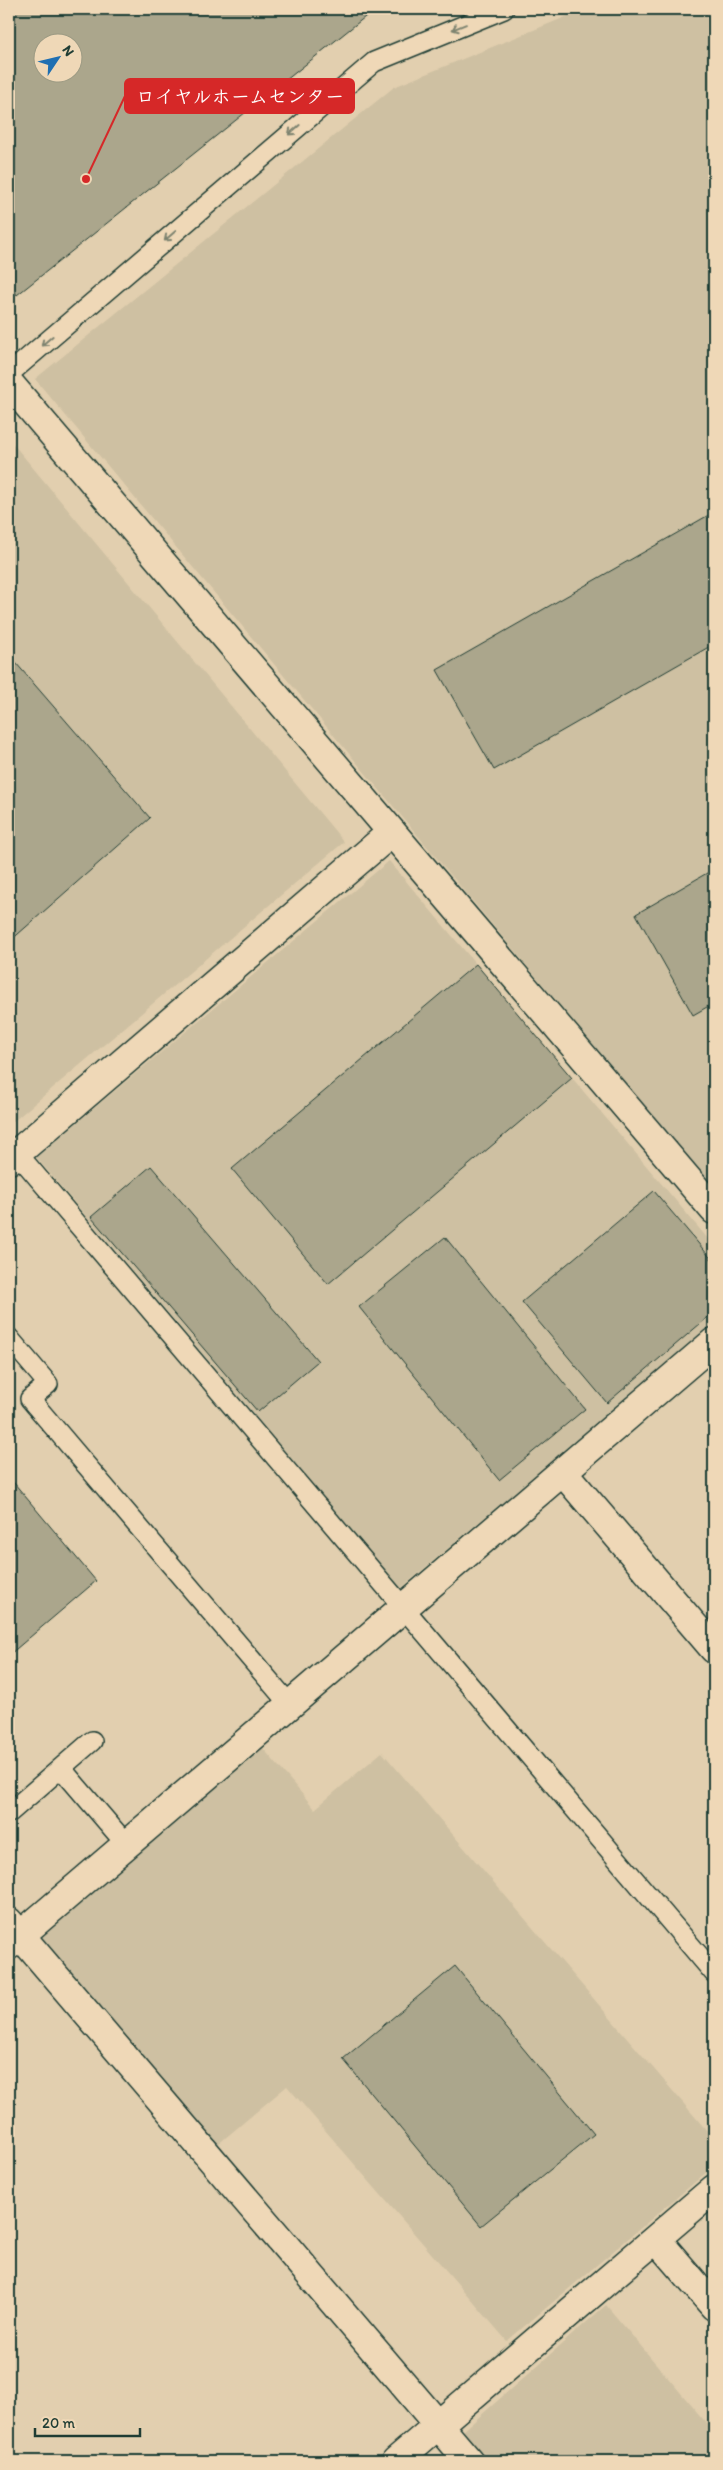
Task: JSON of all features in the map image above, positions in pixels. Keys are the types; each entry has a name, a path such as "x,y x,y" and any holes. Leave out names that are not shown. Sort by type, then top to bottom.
{"street":[{"path":"9,383 714,1210"},
{"path":"13,1156 392,832"},
{"path":"469,2461 13,1934 126,1844 714,1342"},
{"path":"563,1472 714,1649"},
{"path":"396,2461 714,2189"},
{"path":"656,2239 714,2306"}],"lane":[{"path":"9,374 374,62 504,9"},
{"path":"13,1156 403,1608 714,1973"},
{"path":"9,1338 48,1384 30,1400 290,1705"},
{"path":"9,1813 92,1741"},
{"path":"61,1768 126,1844"}],"shaded area":[{"path":"585,9 714,9 714,1189 35,379 394,87"},
{"path":"9,439 344,842 9,1125"},
{"path":"389,861 714,1246 714,1323 401,1588 36,1157"},
{"path":"261,1746 315,1809 382,1752 714,2139 714,2166 507,2341 287,2086 217,2145 36,1936"},
{"path":"606,2305 714,2432 714,2461 487,2461 462,2432"}],"building":[{"path":"9,9 375,9 17,295 9,285"},
{"path":"714,512 714,644 494,770 437,670"},
{"path":"9,655 150,818 9,942"},
{"path":"714,869 714,1003 693,1015 636,914"},
{"path":"476,964 572,1078 328,1284 232,1169"},
{"path":"151,1166 318,1361 258,1412 91,1217"},
{"path":"654,1191 714,1262 714,1312 607,1403 522,1302"},
{"path":"445,1237 585,1409 499,1480 359,1307"},
{"path":"9,1477 96,1581 9,1655"},
{"path":"455,1966 594,2134 481,2226 343,2059"}],"place":[{"name":"ロイヤルホームセンター","path":"86,179"}]}
